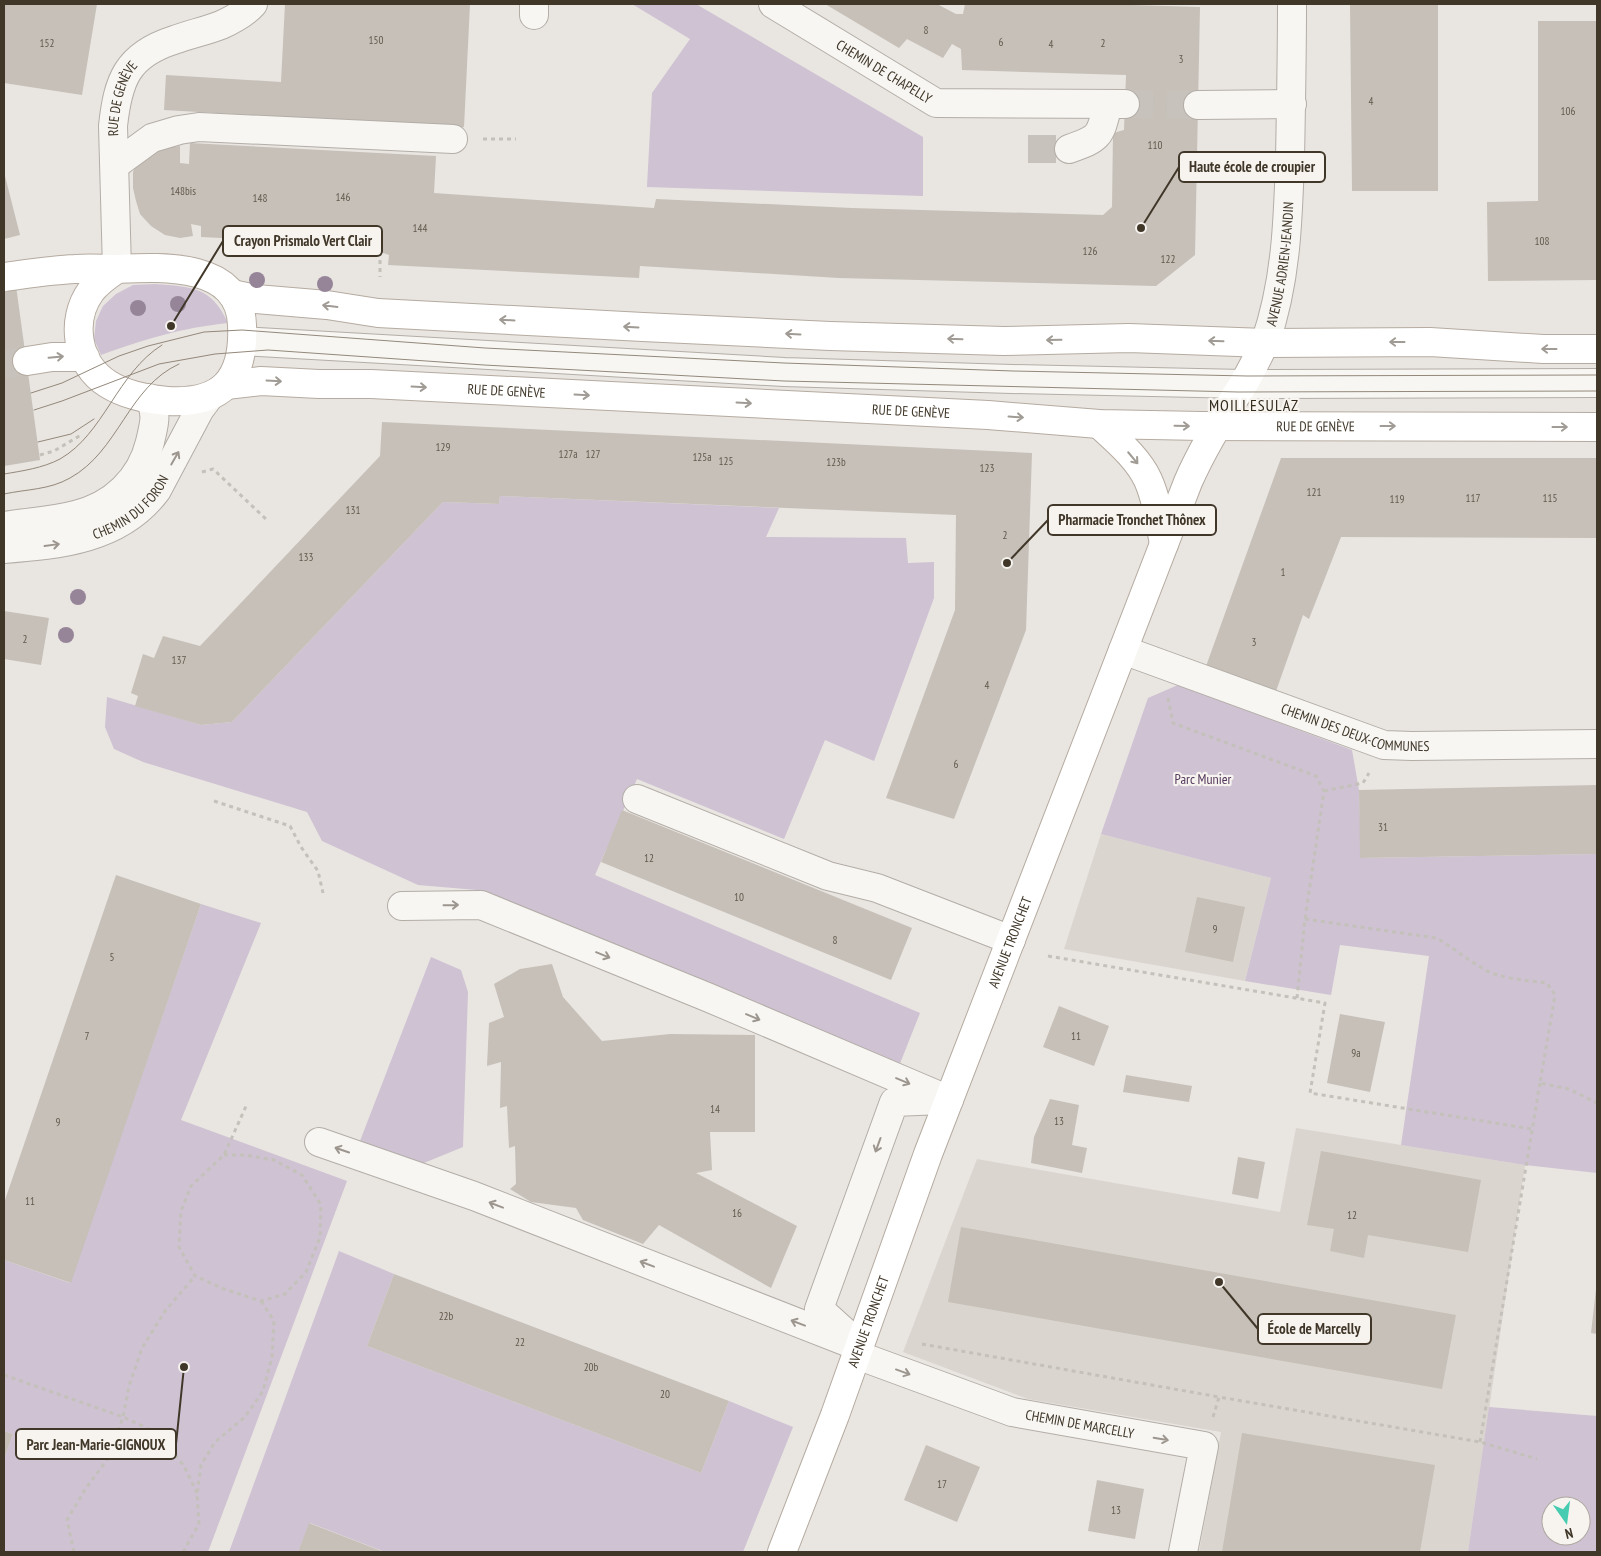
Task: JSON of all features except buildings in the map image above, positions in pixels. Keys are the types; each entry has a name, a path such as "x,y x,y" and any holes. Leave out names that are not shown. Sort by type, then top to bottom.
{"main road":[{"path":"4,278 75,269 137,267 196,272 214,278 232,294 239,305 242,318 242,341 236,369 217,391"},
{"name":"RUE DE GENÈVE","path":"117,269 103,279 84,302 77,330 78,340 85,358 91,369 107,384 119,390 149,398 174,401 197,400 217,391 261,381 371,384 988,415 1099,424 1597,427"},
{"path":"232,294 256,299 327,305 378,313 830,336 1004,341 1129,338 1265,343 1430,342 1543,349 1597,348"},
{"name":"AVENUE TRONCHET","path":"782,1552 859,1351 928,1154 1198,458 1243,384 1265,343"},
{"path":"27,361 67,356 85,358"},
{"path":"1099,424 1124,448 1147,478 1155,497 1164,544"}],"street":[{"name":"RUE DE GENÈVE","path":"117,269 113,126 115,105 126,74 135,61 159,46 200,33 230,20 253,4"},
{"name":"CHEMIN DE CHAPELLY","path":"773,4 936,103 1116,104 1101,131 1088,142 1069,149"},
{"name":"AVENUE ADRIEN-JEANDIN","path":"1265,343 1278,301 1288,214 1292,104 1292,4"},
{"path":"1198,105 1292,104"},
{"path":"115,165 152,138 179,130 199,127 453,139"},
{"path":"242,341 784,372 1243,384 1597,383"},
{"name":"CHEMIN DU FORON","path":"4,549 52,545 81,539 109,528 135,513 157,490 200,409 217,391"},
{"name":"CHEMIN DU FORON","path":"4,526 76,515 98,507 128,486 140,469 153,429 155,409 149,398"},
{"name":"CHEMIN DES DEUX-COMMUNES","path":"1124,650 1384,745 1597,744"},
{"path":"637,798 828,876 877,888 1011,940"},
{"path":"402,906 482,905 716,1001 949,1100"},
{"path":"859,1351 819,1309 894,1102 949,1100"},
{"name":"CHEMIN DE MARCELLY","path":"319,1142 474,1196 1012,1412 1204,1446"},
{"path":"1183,1552 1204,1446"}],"path":[{"path":"380,252 380,277"},
{"path":"40,455 54,451 81,435"},
{"path":"194,473 213,470 266,520"},
{"path":"1160,663 1173,723 1316,776 1324,791 1305,920 1298,998"},
{"path":"1324,791 1363,783 1384,745"},
{"path":"214,801 290,826 301,847 318,871 323,893"},
{"path":"1305,920 1436,938 1484,970 1512,978 1547,983 1555,995 1480,1442"},
{"path":"1048,956 1325,1004 1310,1093 1532,1129"},
{"path":"1540,1083 1569,1089 1597,1103"},
{"path":"224,1155 246,1155 274,1160 302,1175 321,1205 320,1238 306,1272 285,1294 262,1302 224,1289 195,1276 180,1247 181,1211 191,1186 224,1155 247,1104"},
{"path":"74,1552 67,1520 86,1488 109,1457 124,1417 129,1386 142,1348 165,1310 195,1276"},
{"path":"183,1552 199,1524 197,1494 201,1465 215,1442 245,1417 263,1391 272,1357 274,1321 262,1302"},
{"path":"920,1344 1219,1398 1480,1442 1537,1459"},
{"path":"4,1375 124,1417 147,1428 165,1442 184,1466 197,1494"},
{"path":"1204,1446 1219,1398"}],"shaded area":[{"path":"1101,834 1271,878 1245,981 1064,949"},
{"path":"1296,1128 1525,1165 1468,1552 1199,1552 1221,1432 1028,1399 903,1352 977,1159 1280,1212"}],"green space":[{"path":"632,4 696,4 923,137 923,196 647,187 652,93 690,39"},
{"path":"155,284 190,288 207,295 222,311 228,323 163,335 101,355 94,339 96,321 103,306 116,294 133,285"},
{"path":"500,496 779,508 766,537 906,538 908,563 934,562 934,598 874,761 825,740 784,839 637,779 595,875 920,1013 899,1066 477,890 418,885 322,841 307,812 143,762 114,749 105,727 107,697 201,725 232,722 443,502 499,504"},
{"name":"Parc Munier","path":"1178,685 1352,750 1359,790 1361,858 1597,854 1597,1173 1525,1165 1401,1145 1429,956 1340,945 1331,995 1245,981 1271,878 1101,834 1148,698"},
{"path":"201,904 261,923 181,1120 347,1181 208,1552 4,1552 4,1459 13,1434 4,1431 4,1260 70,1283"},
{"path":"431,957 461,970 468,992 463,1147 419,1165 360,1141"},
{"path":"339,1251 394,1274 367,1346 701,1473 729,1401 793,1427 743,1552 385,1552 310,1523 298,1552 229,1552"},
{"path":"1489,1407 1597,1416 1597,1552 1468,1552"}],"tunnel":[{"path":"1125,104 1198,105"},
{"path":"1028,149 1069,149"},
{"path":"4,364 27,361"}],"tram line":[{"path":"31,393 62,383 119,356 148,346 204,332 242,330 485,348 784,363 1013,371 1247,376 1597,375"},
{"path":"4,474 47,465 60,459 75,448 88,435 133,371 162,345"},
{"path":"34,410 159,364 215,354 268,350 484,365 784,381 1238,392 1597,391"},
{"path":"4,494 54,485 70,478 87,466 101,452 147,388 162,374 179,364"},
{"path":"38,442 71,434 94,419"}],"place":[{"name":"Haute école de croupier","path":"1141,228"},
{"name":"Crayon Prismalo Vert Clair","path":"171,326"},
{"name":"Pharmacie Tronchet Thônex","path":"1007,563"},
{"name":"École de Marcelly","path":"1219,1282"},
{"name":"Parc Jean-Marie-GIGNOUX","path":"184,1367"}],"district":[{"name":"MOILLESULAZ","path":"1254,405"}]}
